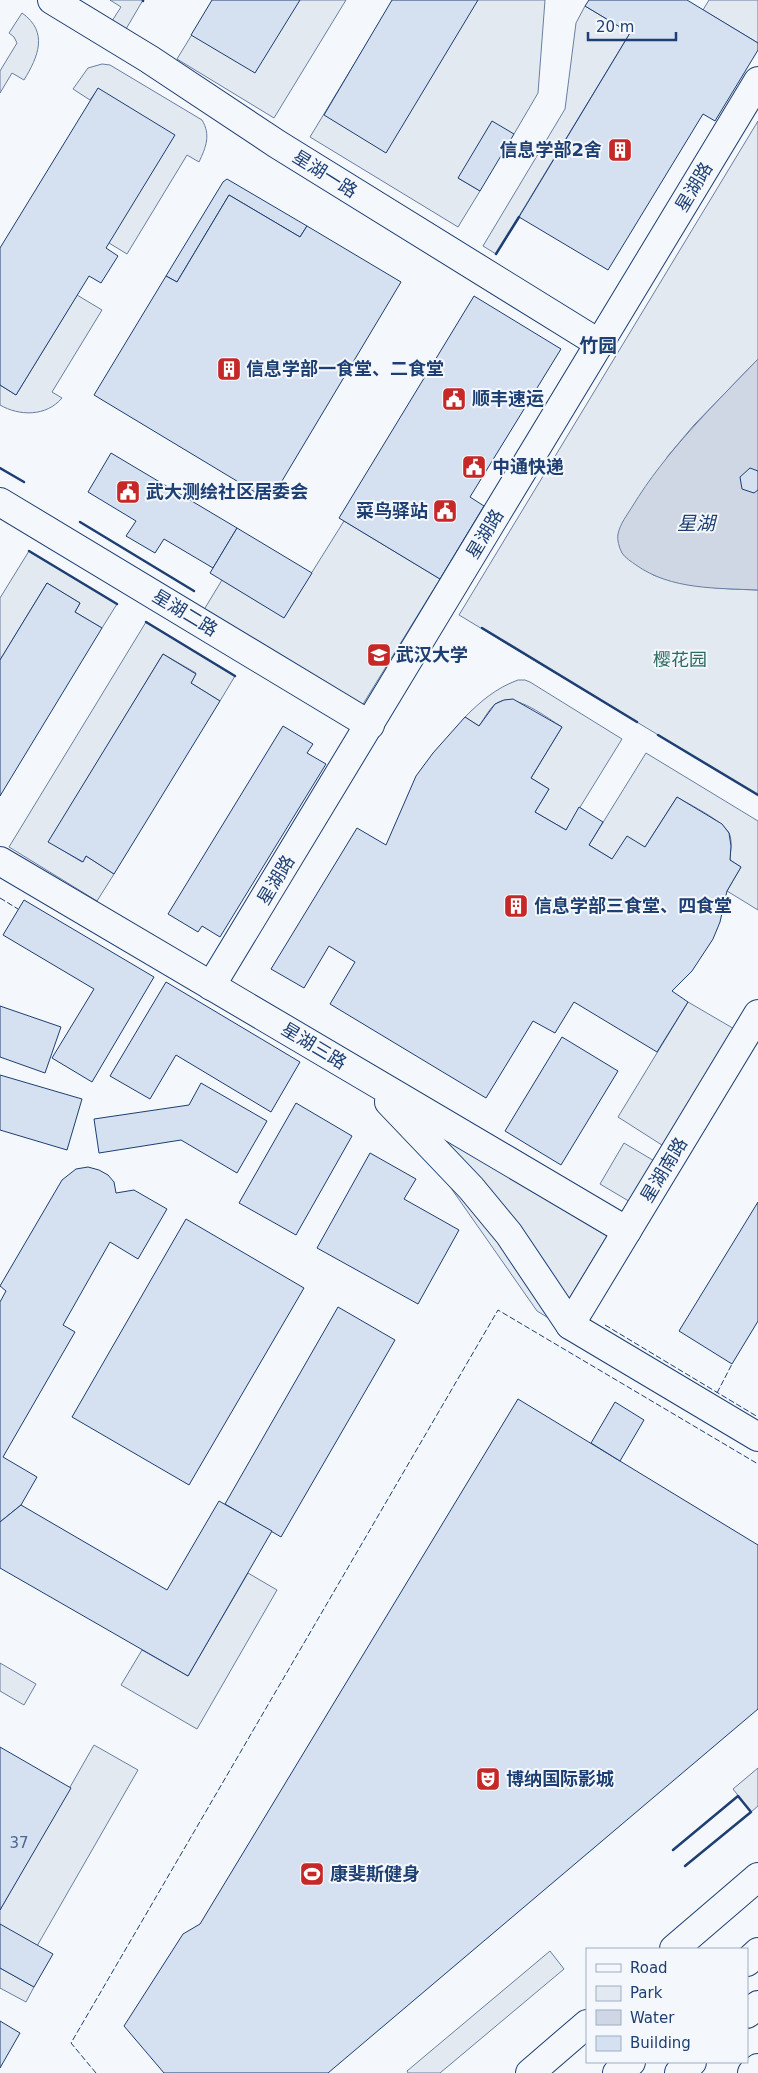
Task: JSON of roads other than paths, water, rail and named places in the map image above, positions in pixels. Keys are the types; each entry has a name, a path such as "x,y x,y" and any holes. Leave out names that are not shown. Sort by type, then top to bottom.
{"main road":[{"name":"星湖一路","path":"52,0 149,59 277,144 600,344"},
{"name":"星湖路","path":"211,986 758,81"},
{"name":"星湖二路","path":"0,502 370,725"},
{"name":"星湖三路","path":"0,861 627,1231"},
{"name":"星湖南路","path":"570,1325 758,1014"},
{"path":"352,1069 408,1122 471,1188 509,1234 570,1325 758,1438"},
{"path":"675,1948 758,1877"},
{"path":"748,1961 758,1952"},
{"path":"748,2013 758,2005"},
{"path":"530,2073 586,2025"},
{"path":"618,2073 630,2063"},
{"path":"679,2073 691,2063"}],"water":[{"name":"星湖","path":"758,359 758,590 695,586 664,579 650,573 625,557 622,553 618,544 618,536 622,523 645,486 675,448"}],"place":[{"name":"信息学部2舍","path":"620,150"},
{"name":"信息学部一食堂、二食堂","path":"229,369"},
{"name":"顺丰速运","path":"454,399"},
{"name":"中通快递","path":"474,467"},
{"name":"武大测绘社区居委会","path":"128,492"},
{"name":"菜鸟驿站","path":"445,511"},
{"name":"武汉大学","path":"379,655"},
{"name":"信息学部三食堂、四食堂","path":"516,906"},
{"name":"博纳国际影城","path":"488,1779"},
{"name":"康斐斯健身","path":"312,1874"}],"district":[{"name":"竹园","path":"598,345"}],"park label":[{"name":"樱花园","path":"680,660"}]}
